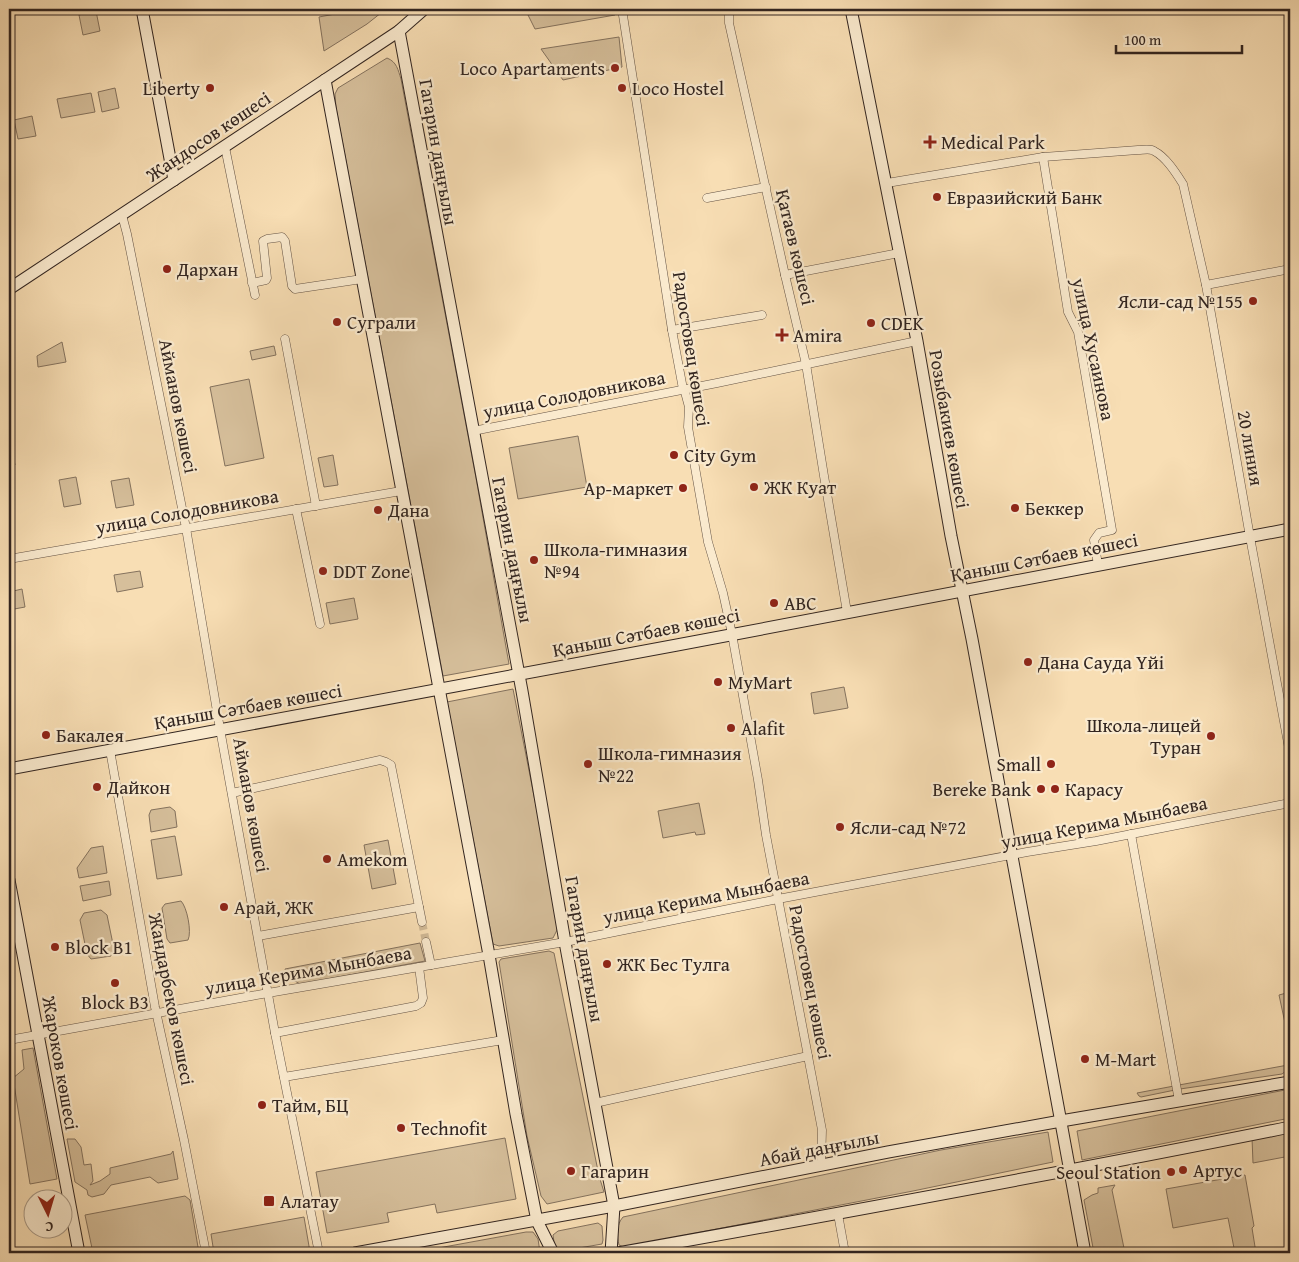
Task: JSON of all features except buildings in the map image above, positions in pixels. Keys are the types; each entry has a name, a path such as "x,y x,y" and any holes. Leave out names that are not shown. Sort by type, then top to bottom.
{"main road":[{"path":"142,9 174,180"},
{"name":"Жандосов көшесі","path":"9,289 399,31 424,9"},
{"name":"Розыбакиев көшесі","path":"851,9 917,340 961,590 972,639 1061,1121"},
{"name":"Гагарин даңғылы","path":"399,31 519,674 614,1206 611,1253"},
{"path":"325,80 537,1221 553,1253"},
{"name":"Қаныш Сәтбаев көшесі","path":"9,769 1290,529"},
{"name":"Жароков көшесі","path":"9,880 79,1253"},
{"name":"Абай даңғылы","path":"355,1253 537,1221 822,1165 1061,1121 1290,1082"},
{"path":"1061,1121 1085,1253"},
{"path":"618,1253 1185,1149 1290,1127"}],"street":[{"name":"Радостовец көшесі","path":"622,9 672,330 683,388 689,407 688,427 708,542 723,593 732,634 778,899 822,1130 822,1165"},
{"name":"Қатаев көшесі","path":"729,9 729,23 806,364 847,612"},
{"path":"225,147 254,295"},
{"name":"20 линия","path":"1043,157 1153,150 1175,170 1183,184 1206,285 1290,754"},
{"path":"886,183 1043,157"},
{"name":"улица Хусаинова","path":"1043,157 1068,312 1078,332 1112,530 1099,533 1094,540 1098,565"},
{"path":"707,198 766,187"},
{"name":"Айманов көшесі","path":"122,215 186,528 275,1033 319,1253"},
{"path":"252,283 266,280 267,278 264,241 266,239 282,237 285,240 293,288 362,279"},
{"path":"785,275 899,252"},
{"path":"1206,285 1290,269"},
{"path":"672,330 762,315"},
{"path":"285,339 316,506"},
{"name":"улица Солодовникова","path":"473,431 917,340"},
{"name":"улица Солодовникова","path":"9,559 401,491"},
{"path":"296,509 320,624"},
{"name":"Жандарбеков көшесі","path":"110,750 157,1013 206,1253"},
{"path":"232,793 380,760 391,765 422,922"},
{"name":"улица Керима Мынбаева","path":"9,1040 566,942 778,899 1290,803"},
{"path":"1131,834 1179,1101"},
{"path":"258,936 419,907"},
{"path":"426,942 430,965"},
{"path":"275,1033 416,1006 421,1003 423,998 418,967"},
{"path":"284,1077 503,1040"},
{"path":"595,1103 808,1056"},
{"path":"838,1214 845,1253"}],"shaded area":[{"path":"362,9 386,9 367,24 324,51 319,17"},
{"path":"525,9 611,9 615,15 535,29"},
{"path":"96,11 100,31 83,35 79,15"},
{"path":"619,37 622,67 563,80 541,49"},
{"path":"387,58 395,64 401,79 509,664 443,676 336,108 335,94 338,88"},
{"path":"115,88 119,108 102,112 98,92"},
{"path":"91,93 95,112 61,118 57,99"},
{"path":"32,116 36,136 18,139 14,120"},
{"path":"62,342 66,362 38,367 37,356"},
{"path":"274,346 276,355 252,360 250,351"},
{"path":"249,379 264,458 225,466 210,387"},
{"path":"578,436 587,487 518,499 509,448"},
{"path":"9,439 15,465 9,466"},
{"path":"333,455 338,485 324,487 318,458"},
{"path":"76,477 81,504 64,507 59,480"},
{"path":"129,478 134,505 116,508 111,481"},
{"path":"140,571 143,587 117,592 114,575"},
{"path":"22,589 25,607 9,610 9,592"},
{"path":"354,598 358,619 330,624 326,603"},
{"path":"844,687 848,708 814,714 811,693"},
{"path":"513,689 558,918 557,930 553,938 499,946 493,944 447,702"},
{"path":"699,803 705,834 696,835 695,832 663,838 658,811"},
{"path":"170,807 175,811 177,827 151,832 149,815 151,810"},
{"path":"175,836 182,875 157,879 151,840"},
{"path":"388,840 396,884 372,889 364,845"},
{"path":"103,846 107,873 79,878 77,868 91,848"},
{"path":"109,881 111,895 83,901 80,886"},
{"path":"181,901 187,914 189,926 188,940 170,943 167,939 162,908 165,904"},
{"path":"101,910 107,915 114,949 111,956 91,959 87,954 80,920 84,913"},
{"path":"420,943 425,961 300,984 288,977 285,969"},
{"path":"549,951 554,953 599,1176 604,1192 547,1204 541,1196 527,1136 499,962 501,959"},
{"path":"1290,992 1290,1027 1285,1023 1279,995"},
{"path":"33,1048 57,1179 30,1184 13,1078 24,1069 22,1050"},
{"path":"1288,1065 1286,1071 1282,1074 1180,1089 1179,1085"},
{"path":"1174,1086 1175,1090 1141,1097 1137,1093"},
{"path":"1290,1089 1290,1118 1082,1160 1077,1131"},
{"path":"1290,1130 1290,1156 1253,1163 1252,1138"},
{"path":"1048,1132 1053,1162 624,1247 619,1245 619,1223 623,1217 941,1150"},
{"path":"505,1138 516,1199 437,1213 435,1204 387,1213 389,1222 327,1233 316,1172"},
{"path":"67,1139 75,1139 81,1147 84,1165 91,1164 93,1181 90,1185 110,1174 110,1168 171,1154 173,1151 178,1179 158,1183 150,1177 111,1185 104,1194 92,1197 88,1195 87,1190 75,1182"},
{"path":"1245,1175 1254,1226 1252,1228 1256,1253 1235,1253 1228,1218 1173,1228 1166,1189"},
{"path":"1115,1185 1112,1190 1125,1253 1094,1253 1084,1200 1098,1193 1098,1188"},
{"path":"185,1196 190,1200 199,1253 93,1253 85,1215"},
{"path":"304,1217 310,1252 214,1253 211,1234"},
{"path":"598,1223 602,1226 602,1244 562,1251 555,1249 553,1235 558,1231"},
{"path":"533,1232 538,1239 540,1252 411,1253"}],"tunnel":[{"path":"422,922 426,942"}],"place":[{"name":"Loco Apartaments","path":"615,68"},
{"name":"Liberty","path":"210,88"},
{"name":"Loco Hostel","path":"622,88"},
{"name":"Medical Park","path":"930,142"},
{"name":"Евразийский Банк","path":"937,197"},
{"name":"Дархан","path":"167,269"},
{"name":"Ясли-сад №155","path":"1253,301"},
{"name":"Суграли","path":"337,322"},
{"name":"CDEK","path":"871,323"},
{"name":"Amira","path":"782,335"},
{"name":"City Gym","path":"674,455"},
{"name":"ЖК Куат","path":"754,487"},
{"name":"Ар-маркет","path":"683,488"},
{"name":"Беккер","path":"1015,508"},
{"name":"Дана","path":"378,510"},
{"name":"Школа-гимназия №94","path":"534,560"},
{"name":"DDT Zone","path":"323,571"},
{"name":"ABC","path":"774,603"},
{"name":"Дана Сауда Үйі","path":"1028,662"},
{"name":"MyMart","path":"718,682"},
{"name":"Alafit","path":"731,728"},
{"name":"Бакалея","path":"46,735"},
{"name":"Школа-лицей Туран","path":"1211,736"},
{"name":"Школа-гимназия №22","path":"588,764"},
{"name":"Small","path":"1051,764"},
{"name":"Дайкон","path":"97,787"},
{"name":"Bereke Bank","path":"1041,789"},
{"name":"Карасу","path":"1055,789"},
{"name":"Ясли-сад №72","path":"840,827"},
{"name":"Amekom","path":"327,859"},
{"name":"Арай, ЖК","path":"224,907"},
{"name":"Block B1","path":"55,947"},
{"name":"ЖК Бес Тулга","path":"607,964"},
{"name":"Block B3","path":"115,983"},
{"name":"M-Mart","path":"1085,1059"},
{"name":"Тайм, БЦ","path":"262,1105"},
{"name":"Technofit","path":"401,1128"},
{"name":"Артус","path":"1183,1170"},
{"name":"Гагарин","path":"571,1171"},
{"name":"Seoul Station","path":"1171,1172"},
{"name":"Алатау","path":"269,1201"}]}
